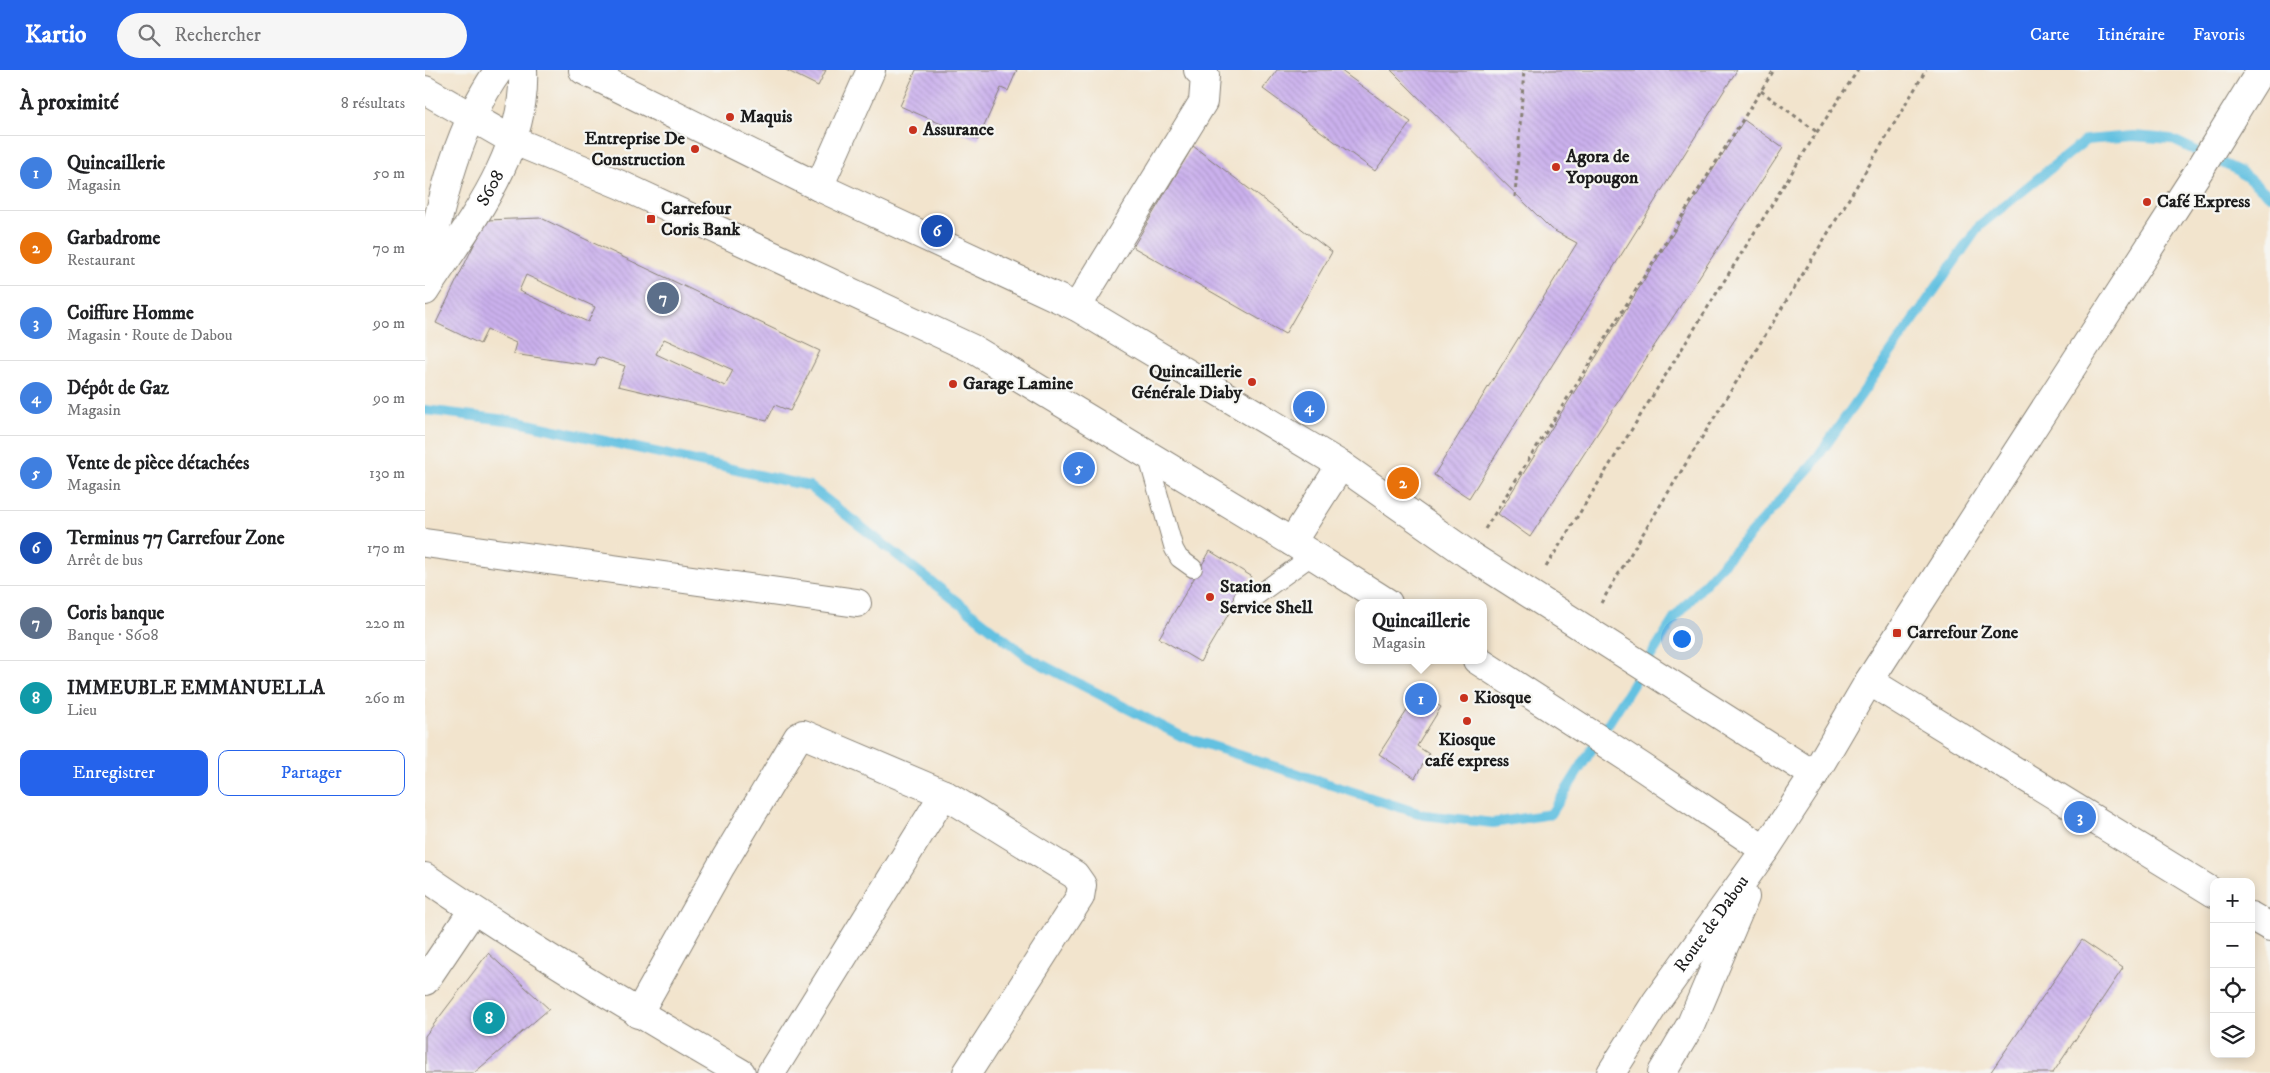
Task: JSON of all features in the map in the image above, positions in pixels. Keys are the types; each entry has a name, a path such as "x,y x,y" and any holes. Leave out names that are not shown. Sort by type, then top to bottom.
{"street":[{"path":"425,275 444,193 472,117 499,70"},
{"name":"S608","path":"425,291 495,183 512,140 524,92 523,70"},
{"path":"583,70 819,187 1077,307 1341,465 1469,555 1814,775"},
{"path":"819,187 871,70"},
{"path":"1077,307 1203,102 1205,76 1198,70"},
{"name":"Route de Dabou","path":"1611,1073 1656,1002 1765,850 1814,775 1869,681 2219,140 2261,70"},
{"path":"425,90 512,140 621,185 973,349 1303,548 1382,599"},
{"path":"1303,548 1341,465"},
{"path":"425,543 857,603"},
{"path":"1483,664 1765,850 1691,1024 1662,1073"},
{"path":"1869,681 2210,891"},
{"path":"638,1014 721,866 798,737 803,734 944,794 1075,875 1082,885 1080,897 967,1073"},
{"path":"771,1073 944,794"},
{"path":"425,876 473,910 638,1014 741,1073"},
{"path":"425,981 473,910"},
{"path":"2255,918 2270,927"}],"lane":[{"path":"1147,454 1174,550 1179,558 1193,568"},
{"path":"1243,598 1251,599 1259,594 1303,548"}],"path":[{"path":"1515,197 1524,70"},
{"path":"1469,555 1774,70"},
{"path":"1530,593 1817,132 1858,70"},
{"path":"1585,629 1681,469 1841,214 1926,70"},
{"path":"1761,91 1817,132"}],"building":[{"path":"786,70 826,70 818,86"},
{"path":"916,70 1017,70 1008,91 1001,88 978,140 900,106"},
{"path":"1277,70 1340,70 1411,122 1375,171 1263,89"},
{"path":"1391,70 1737,70 1469,498 1434,475 1577,243 1551,229"},
{"path":"1744,120 1783,148 1530,537 1498,514"},
{"path":"1193,146 1332,252 1285,334 1133,247"},
{"path":"541,218 820,351 790,411 775,405 767,421 618,386 625,366 598,357 595,366 513,354 516,343 487,330 480,344 436,323 486,220","holes":["526,275 595,307 588,322 519,291","664,339 733,370 725,386 656,354"]},
{"path":"1210,551 1251,576 1200,662 1159,638"},
{"path":"1419,692 1441,707 1417,746 1429,754 1415,778 1379,754"},
{"path":"2082,940 2123,968 2053,1073 1990,1073"},
{"path":"488,953 549,1009 474,1073 427,1073 425,1071 425,1036"}],"waterway":[{"path":"425,410 514,421 809,486 1029,658 1181,736 1424,815 1493,823 1551,814 1676,616 1812,465 1980,225 2086,140 2133,136 2171,139 2239,171 2270,196"}],"place":[{"name":"Maquis","path":"730,117"},
{"name":"Assurance","path":"913,130"},
{"name":"Entreprise De Construction","path":"695,149"},
{"name":"Agora de Yopougon","path":"1556,167"},
{"name":"Café Express","path":"2147,202"},
{"name":"Carrefour Coris Bank","path":"651,219"},
{"name":"Terminus 77 Carrefour Zone","path":"937,231"},
{"name":"Coris banque","path":"663,298"},
{"name":"Quincaillerie Générale Diaby","path":"1252,382"},
{"name":"Garage Lamine","path":"953,384"},
{"name":"Dépôt de Gaz","path":"1309,407"},
{"name":"Vente de pièce détachées","path":"1079,468"},
{"name":"Garbadrome","path":"1403,483"},
{"name":"Station Service Shell","path":"1210,597"},
{"name":"Carrefour Zone","path":"1897,633"},
{"name":"Kiosque","path":"1464,698"},
{"name":"Quincaillerie","path":"1421,699"},
{"name":"Kiosque café express","path":"1467,721"},
{"name":"Coiffure Homme","path":"2080,817"},
{"name":"IMMEUBLE EMMANUELLA","path":"489,1018"}]}
